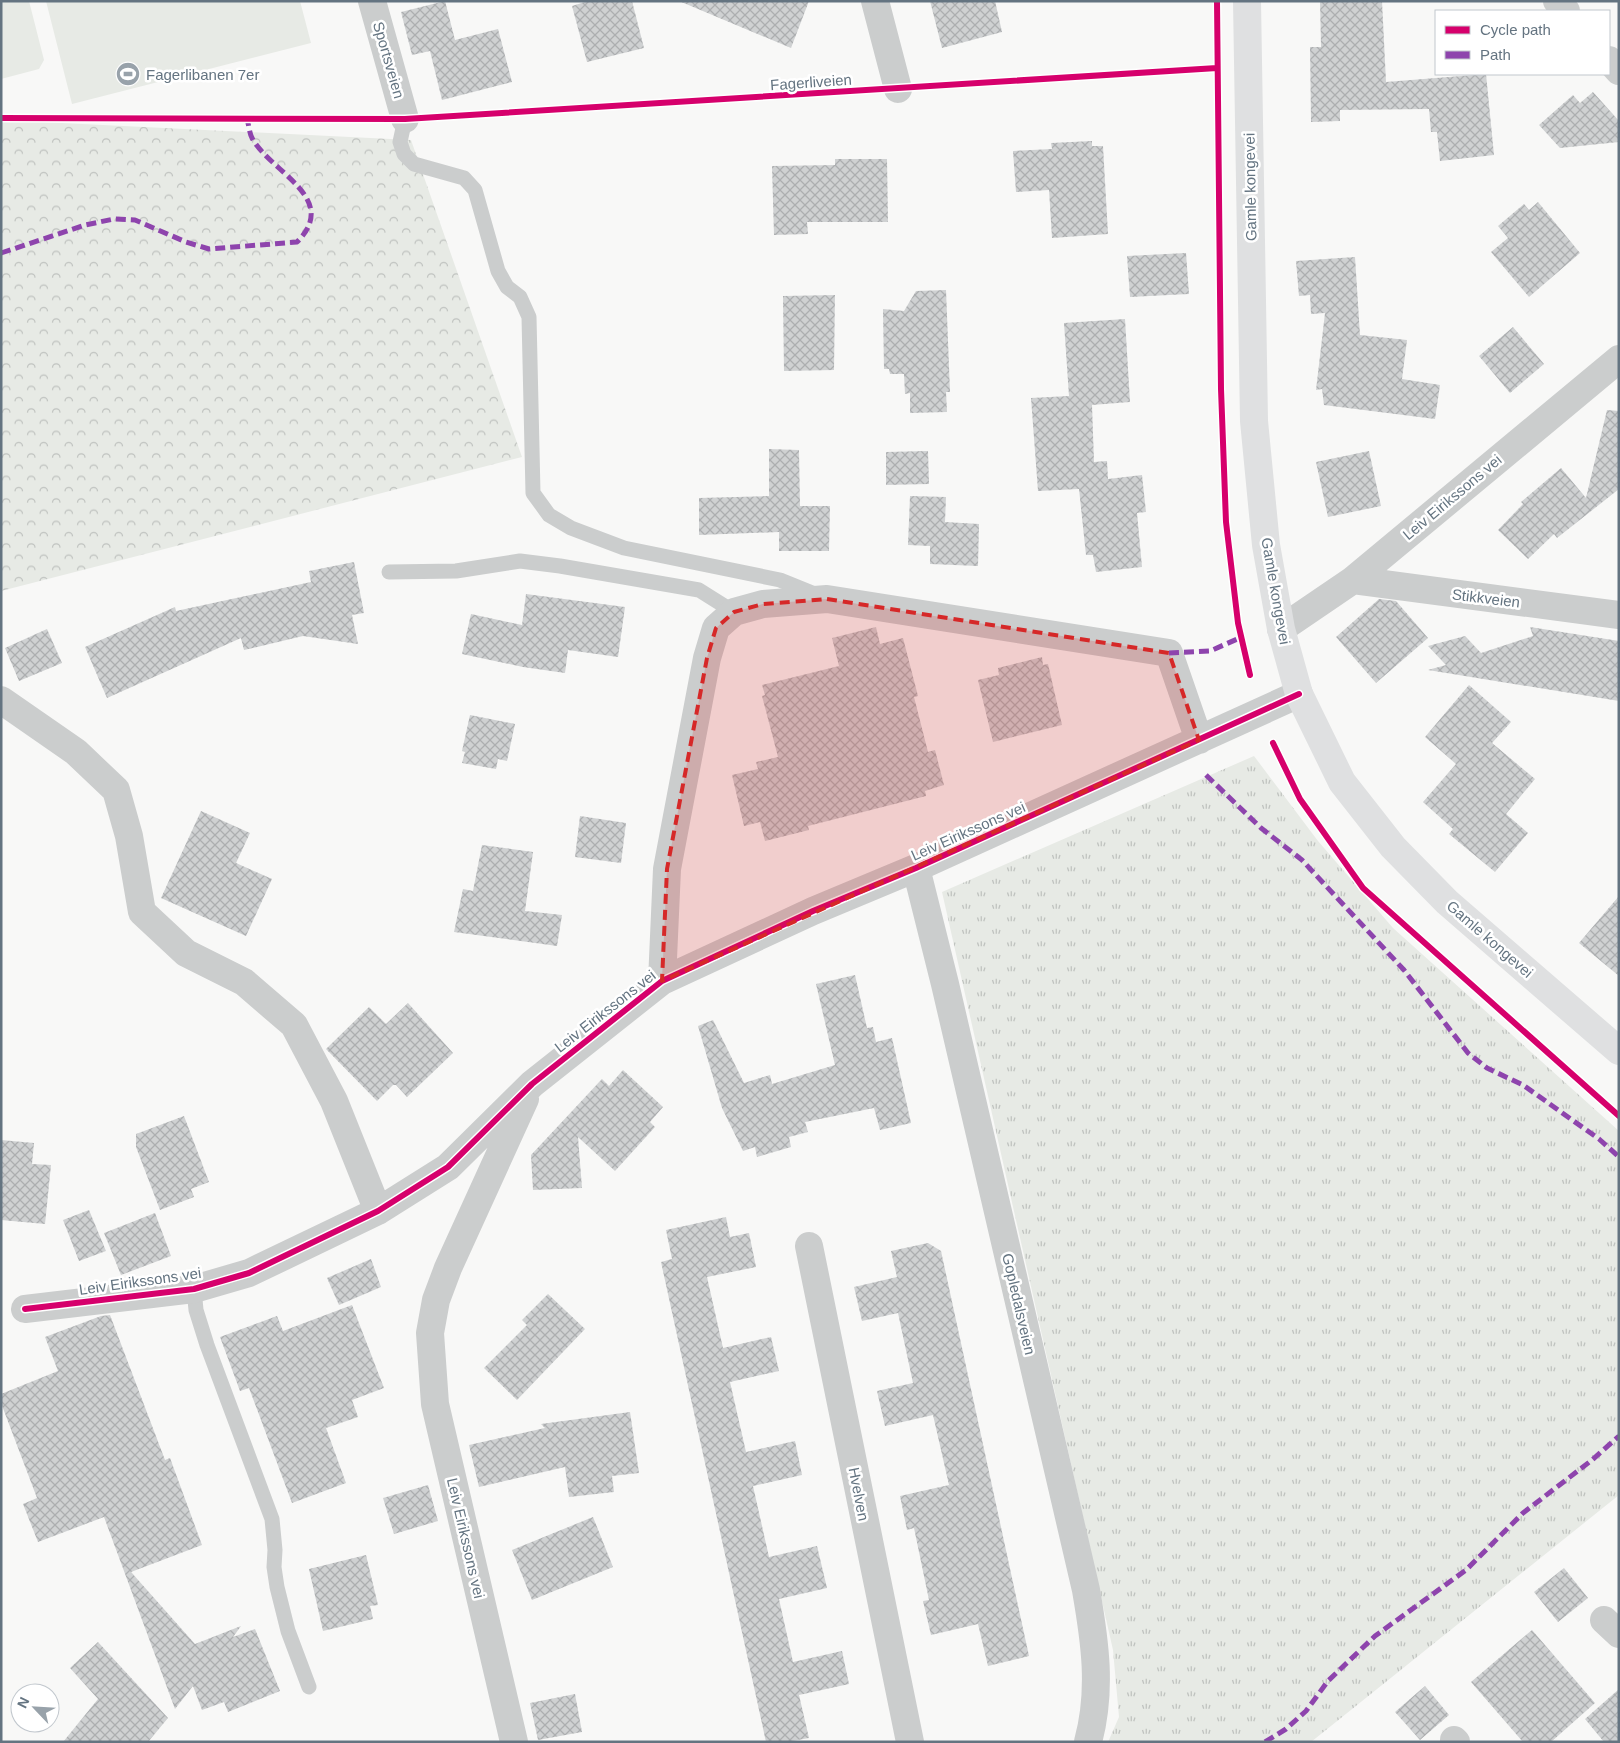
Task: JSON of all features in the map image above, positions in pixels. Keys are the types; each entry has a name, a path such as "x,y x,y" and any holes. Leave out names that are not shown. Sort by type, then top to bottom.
{"street":[{"name":"Sportsveien","path":"372,1 405,119"},
{"path":"875,1 898,89"},
{"name":"Gamle kongevei","path":"1247,1 1254,421 1266,546 1281,629 1300,694 1342,782 1393,847 1447,902 1619,1051"},
{"path":"1610,61 1619,72"},
{"name":"Leiv Eirikssons vei","path":"1281,629 1352,580 1619,359"},
{"name":"Stikkveien","path":"1352,580 1619,615"},
{"name":"Leiv Eirikssons vei","path":"662,981 667,869 705,667 716,628 734,612 763,604 827,599 1170,654 1199,740"},
{"name":"Leiv Eirikssons vei","path":"25,1309 194,1289 249,1273 378,1211 448,1167 532,1084 662,981 813,911 916,868 1300,694"},
{"path":"1,700 76,752 116,790 129,836 142,912 186,953 244,982 294,1024 334,1101 378,1211"},
{"name":"Gopledalsveien","path":"916,868 1086,1590 1096,1646 1098,1689 1088,1742"},
{"name":"Leiv Eirikssons vei","path":"514,1742 435,1404 430,1333 436,1300 448,1268 532,1084"},
{"name":"Hvelven","path":"809,1246 910,1742"}],"lane":[{"path":"405,119 400,142 404,154 414,164 464,178 476,190 498,271 507,287 520,297 529,317 533,493 550,515 571,528 624,548 780,580 827,599"},
{"path":"389,572 456,571 520,561 699,590 734,612"},
{"name":"Leiv Eirikssons vei","path":"194,1289 196,1310 272,1519 276,1550 274,1567 277,1587 288,1631 309,1687"}],"highlighted area":[{"path":"827,599 1169,653 1199,740 662,981 667,869 707,658 716,628 734,612 763,604"}],"green space":[{"path":"1,1 29,1 44,60 39,69 1,79"},
{"name":"Fagerlibanen 7er","path":"46,1 300,1 311,43 72,104"},
{"path":"1,120 411,140 522,457 1,591"},
{"path":"1254,756 1318,841 1393,928 1619,1131 1619,1495 1311,1742 1108,1742 1119,1717 1113,1650 942,892"}],"building":[{"path":"445,1 455,40 498,29 512,82 442,100 430,51 412,55 401,12"},
{"path":"588,1 632,1 644,48 587,62 572,6"},
{"path":"679,1 809,1 791,48"},
{"path":"930,1 995,1 1002,32 942,48"},
{"path":"1320,1 1382,1 1386,82 1486,75 1494,155 1440,161 1437,132 1431,132 1429,109 1340,110 1340,121 1311,122 1310,47 1321,47"},
{"path":"1593,92 1619,121 1619,142 1560,148 1539,125 1573,95 1580,103"},
{"path":"1092,141 1092,146 1103,146 1108,234 1052,238 1049,190 1016,192 1013,151 1052,149 1051,143"},
{"path":"835,159 887,159 888,222 807,222 808,234 774,235 772,166 835,165"},
{"path":"1538,202 1580,253 1529,297 1491,252 1508,238 1498,226 1524,204 1529,210"},
{"path":"1186,253 1189,294 1130,297 1127,256"},
{"path":"1355,257 1360,335 1407,340 1402,379 1440,385 1435,419 1324,405 1322,389 1316,390 1325,313 1311,314 1310,295 1299,296 1296,261"},
{"path":"946,290 950,392 946,392 947,412 910,413 910,393 905,394 904,374 890,374 889,369 884,369 883,309 904,311 916,291"},
{"path":"835,295 834,370 784,371 783,296"},
{"path":"1125,319 1130,402 1092,405 1094,462 1107,461 1108,479 1142,475 1146,512 1137,513 1142,567 1096,572 1093,555 1086,555 1079,489 1038,491 1031,398 1069,396 1064,323"},
{"path":"1513,327 1544,364 1510,393 1479,356"},
{"path":"1607,410 1619,411 1619,489 1557,538 1554,534 1528,559 1498,530 1523,504 1521,502 1561,468 1586,498"},
{"path":"769,449 799,450 800,506 830,506 829,551 779,551 779,532 699,535 699,498 769,496"},
{"path":"928,451 929,484 886,485 886,452"},
{"path":"1369,451 1381,506 1328,517 1316,462"},
{"path":"910,496 946,497 945,522 979,524 978,566 930,564 930,546 908,545"},
{"path":"354,562 364,613 352,615 358,644 303,636 244,650 241,638 107,698 85,647 175,607 176,611 311,582 309,571"},
{"path":"526,594 625,607 618,657 568,650 565,673 523,667 462,654 471,614 522,625"},
{"path":"1379,599 1396,601 1428,638 1376,683 1336,637"},
{"path":"876,627 880,644 903,638 918,696 914,697 928,752 935,750 944,785 925,791 926,796 808,826 809,830 765,841 760,822 744,826 732,775 758,769 756,762 778,757 762,696 765,695 762,685 839,666 832,638"},
{"path":"1530,627 1619,641 1619,701 1428,670 1446,665 1428,646 1465,636 1481,653 1533,636"},
{"path":"47,629 62,663 19,681 5,648"},
{"path":"1042,657 1043,665 1048,664 1062,725 993,742 978,680 999,675 998,668"},
{"path":"1469,685 1511,722 1492,743 1535,779 1506,814 1528,833 1495,872 1449,834 1453,829 1423,802 1456,764 1425,737"},
{"path":"470,715 515,724 507,761 498,759 496,769 462,763 465,752 462,751"},
{"path":"201,811 250,833 236,863 272,879 246,936 161,898"},
{"path":"580,816 626,823 621,863 575,857"},
{"path":"482,845 533,852 525,911 562,915 557,946 454,932 463,889 473,891"},
{"path":"1619,896 1619,976 1579,943"},
{"path":"855,975 867,1028 873,1027 876,1042 892,1038 911,1123 880,1130 874,1108 805,1122 808,1132 789,1137 791,1147 757,1157 755,1147 743,1151 722,1108 698,1026 713,1020 744,1083 770,1075 772,1084 835,1065 816,984"},
{"path":"408,1003 453,1053 407,1097 396,1085 393,1085 377,1101 326,1049 369,1007 386,1024"},
{"path":"623,1070 663,1107 650,1122 655,1127 615,1171 578,1137 582,1188 533,1190 531,1155 602,1079 609,1086"},
{"path":"184,1116 209,1182 191,1189 194,1197 160,1210 136,1147 136,1134"},
{"path":"1,1140 34,1143 32,1164 51,1165 45,1224 1,1220"},
{"path":"89,1210 106,1251 79,1261 63,1220"},
{"path":"155,1213 171,1256 121,1275 104,1233"},
{"path":"726,1217 730,1237 749,1233 756,1267 707,1277 723,1348 771,1337 779,1371 730,1382 746,1452 795,1441 802,1475 753,1486 769,1557 817,1546 827,1588 779,1599 793,1662 842,1651 849,1684 799,1695 809,1738 787,1742 766,1742 661,1262 672,1259 666,1230"},
{"path":"928,1243 941,1251 1029,1656 988,1666 978,1624 931,1635 923,1601 929,1600 914,1528 907,1530 900,1496 949,1485 933,1415 885,1426 877,1391 913,1383 898,1313 862,1321 854,1287 897,1277 891,1251"},
{"path":"371,1259 381,1287 339,1305 327,1278"},
{"path":"548,1294 585,1329 517,1400 484,1368 527,1325 522,1320"},
{"path":"352,1305 384,1388 352,1400 358,1417 326,1428 346,1483 292,1503 249,1388 240,1391 220,1337 277,1316 283,1331"},
{"path":"110,1315 165,1460 170,1458 202,1545 131,1572 195,1644 241,1626 233,1637 255,1629 280,1691 228,1712 224,1702 202,1710 193,1686 175,1709 104,1517 38,1542 23,1504 37,1498 1,1403 1,1394 58,1371 45,1337 101,1316"},
{"path":"630,1412 639,1473 612,1476 614,1492 569,1497 565,1467 479,1487 469,1445 545,1428 541,1424"},
{"path":"428,1485 438,1521 394,1534 383,1498"},
{"path":"593,1517 613,1567 532,1600 512,1550"},
{"path":"366,1555 378,1605 370,1606 373,1619 323,1631 309,1569"},
{"path":"1564,1568 1588,1598 1558,1622 1534,1592"},
{"path":"1532,1630 1595,1703 1551,1742 1523,1742 1471,1682"},
{"path":"98,1642 168,1718 148,1742 63,1742 98,1699 70,1668"},
{"path":"1425,1686 1449,1715 1420,1740 1395,1712"},
{"path":"1619,1689 1619,1742 1604,1742 1585,1719"},
{"path":"575,1694 582,1732 538,1740 530,1703"}],"marked path":[{"path":"1,253 85,225 114,219 135,220 186,242 209,249 297,242 308,226 311,212 307,199 298,186 261,150 252,138 247,119"},
{"path":"1169,653 1210,651 1242,637"},
{"path":"1206,775 1261,828 1302,860 1404,970 1468,1053 1487,1068 1523,1085 1599,1139 1619,1157"},
{"path":"1265,1742 1286,1729 1306,1711 1328,1681 1375,1636 1466,1570 1523,1513 1592,1460 1619,1436"}],"cycle path":[{"path":"1217,1 1221,389 1226,522 1238,623 1250,675"},
{"name":"Fagerliveien","path":"1,118 405,119 1217,68"},
{"path":"25,1309 194,1289 249,1273 378,1211 448,1167 532,1084 662,981 813,911 916,868 1299,694"},
{"path":"1273,743 1300,799 1363,888 1619,1116"}],"place":[{"name":"Fagerlibanen 7er","path":"128,74"}]}
